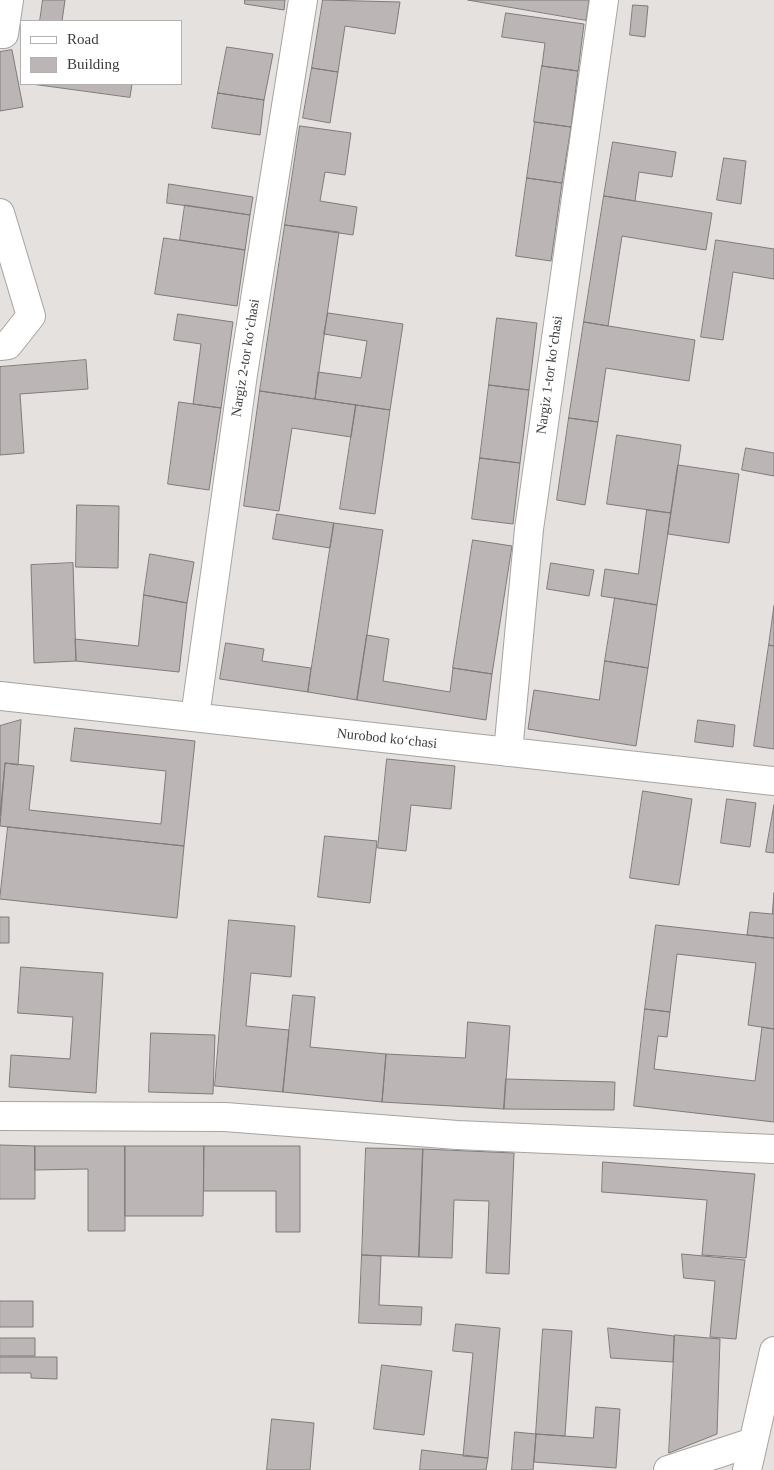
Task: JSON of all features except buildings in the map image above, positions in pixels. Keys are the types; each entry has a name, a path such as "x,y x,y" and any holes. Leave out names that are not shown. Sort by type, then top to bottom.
{"street":[{"path":"0,34 4,34 9,0"},
{"name":"Nargiz 2-tor ko‘chasi","path":"195,718 244,374 303,0"},
{"name":"Nargiz 1-tor ko‘chasi","path":"508,752 529,529 604,0"},
{"path":"0,213 32,316 8,345 0,346"},
{"name":"Nurobod koʻchasi","path":"0,696 774,781"},
{"path":"0,1116 225,1117 457,1135 774,1149"},
{"path":"747,1470 774,1351"},
{"path":"668,1470 753,1442"}]}
